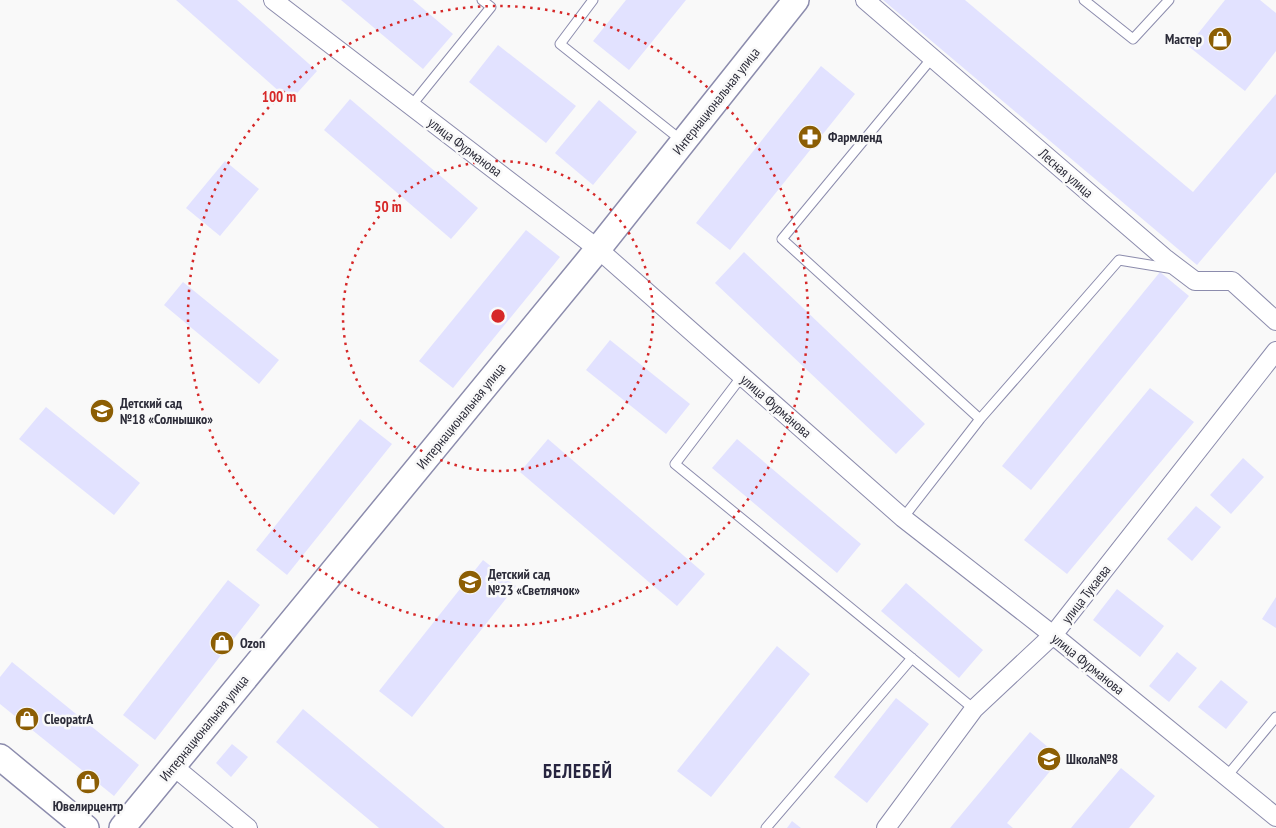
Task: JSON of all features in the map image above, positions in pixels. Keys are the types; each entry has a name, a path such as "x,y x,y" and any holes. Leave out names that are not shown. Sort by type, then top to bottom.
{"street":[{"name":"улица Фурманова","path":"273,0 598,249 904,518 1053,635 1276,816"},
{"name":"Интернациональная улица","path":"122,828 598,249 796,0"},
{"name":"Лесная улица","path":"865,0 1195,281 1232,281 1276,321"},
{"name":"улица Тукаева","path":"886,828 974,709 1053,635 1276,351"},
{"path":"0,757 86,828"},
{"path":"172,766 248,828"}],"lane":[{"path":"411,106 491,7 482,0"},
{"path":"593,0 560,44 683,142"},
{"path":"1084,0 1133,39 1169,0"},
{"path":"932,58 782,240 980,419"},
{"path":"904,518 980,419 1119,260 1181,270"},
{"path":"742,376 675,464 974,709"},
{"path":"766,828 912,658"},
{"path":"1227,776 1276,717"}],"building":[{"path":"176,0 237,0 317,71 290,101"},
{"path":"341,0 413,0 453,34 423,69"},
{"path":"626,0 686,0 629,70 593,41"},
{"path":"883,0 965,0 1193,192 1276,94 1276,172 1197,265"},
{"path":"1225,0 1260,0 1276,13 1276,51 1245,91 1188,46"},
{"path":"498,45 576,106 546,143 469,82"},
{"path":"821,66 855,94 730,250 696,223"},
{"path":"350,99 478,208 451,239 324,130"},
{"path":"599,100 637,132 593,185 555,153"},
{"path":"225,161 259,189 220,236 186,208"},
{"path":"526,230 560,257 453,388 419,361"},
{"path":"744,252 925,424 896,454 715,283"},
{"path":"1160,272 1189,296 1031,490 1002,466"},
{"path":"183,282 279,360 259,384 164,305"},
{"path":"610,340 690,404 666,434 586,370"},
{"path":"1150,388 1194,422 1067,574 1024,540"},
{"path":"46,407 140,483 114,515 19,439"},
{"path":"360,419 392,444 287,575 256,550"},
{"path":"548,439 705,574 677,606 520,472"},
{"path":"737,439 861,544 837,573 712,468"},
{"path":"1243,458 1264,477 1231,514 1210,495"},
{"path":"1196,506 1221,527 1192,561 1167,539"},
{"path":"483,560 516,586 412,717 379,691"},
{"path":"228,580 260,605 155,740 123,715"},
{"path":"906,583 983,650 959,678 881,611"},
{"path":"1117,589 1164,626 1140,657 1093,620"},
{"path":"1276,597 1276,628 1262,619"},
{"path":"777,646 810,674 711,797 677,771"},
{"path":"1177,652 1197,668 1169,702 1149,686"},
{"path":"12,662 139,765 114,796 0,704 0,677"},
{"path":"1221,680 1248,702 1226,729 1198,707"},
{"path":"896,698 929,724 867,803 834,777"},
{"path":"303,709 445,828 379,828 276,742"},
{"path":"1030,732 1061,758 1007,823 1013,828 950,828"},
{"path":"232,744 248,757 231,777 216,763"},
{"path":"1121,768 1155,796 1129,828 1071,828"},
{"path":"792,821 801,828 787,828"}],"place":[{"name":"Мастер","path":"1220,39"},
{"name":"Фармленд","path":"810,137"},
{"name":"Детский сад №18 «Солнышко»","path":"102,411"},
{"name":"Детский сад №23 «Светлячок»","path":"470,582"},
{"name":"Ozon","path":"222,643"},
{"name":"CleopatrA","path":"27,719"},
{"name":"Школа№8","path":"1049,759"},
{"name":"Ювелирцентр","path":"88,782"}],"district":[{"name":"БЕЛЕБЕЙ","path":"578,771"}]}
